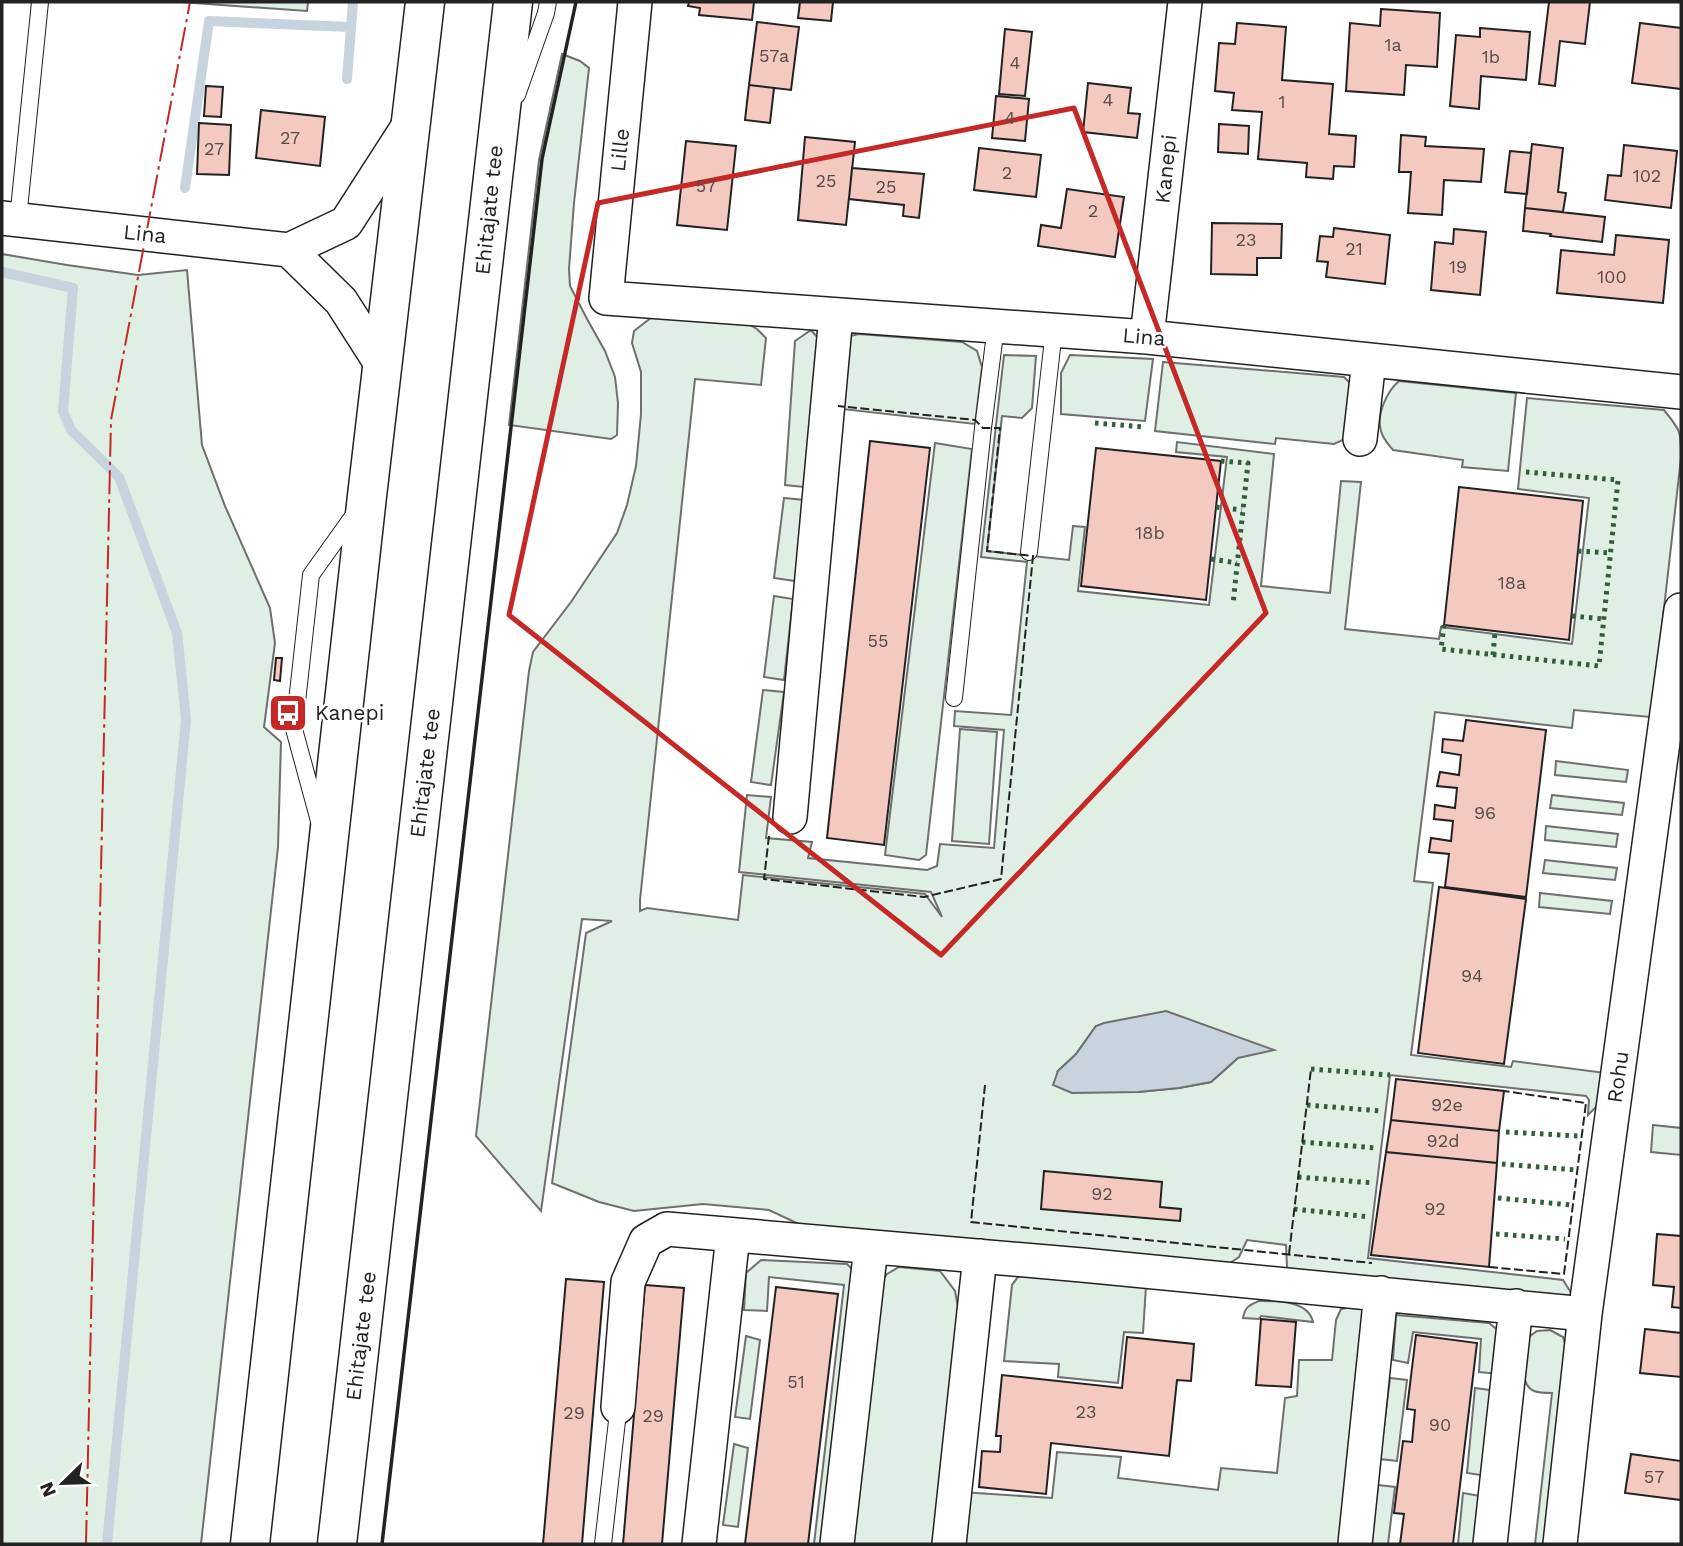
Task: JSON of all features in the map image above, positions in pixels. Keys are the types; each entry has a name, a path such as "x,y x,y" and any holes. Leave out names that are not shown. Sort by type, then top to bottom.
{"highway":[{"path":"250,1544 425,2"},
{"name":"Ehitajate tee","path":"337,1544 513,2"}],"street":[{"name":"Lille","path":"606,298 635,2"},
{"name":"Kanepi","path":"1147,337 1185,2"},
{"path":"382,365 341,301 289,250 346,223 411,122"},
{"name":"Lina","path":"10,218 289,250"},
{"name":"Lina","path":"606,298 1147,337 1681,392"},
{"path":"790,817 836,315"},
{"path":"1360,439 1369,360"},
{"name":"Rohu","path":"1560,1544 1585,1314 1681,610"},
{"path":"618,1414 628,1282 646,1241 667,1229 1381,1293 1585,1314"},
{"path":"699,1544 733,1235"},
{"path":"837,1544 872,1247"},
{"path":"949,1544 980,1256"},
{"path":"1355,1544 1381,1293"},
{"path":"1490,1544 1516,1306"}],"lane":[{"path":"10,218 40,2"},
{"path":"495,157 548,2"},
{"path":"954,698 996,326"},
{"path":"1029,552 1054,330"},
{"path":"603,1544 618,1414"}],"highlighted area":[{"path":"1074,108 1266,613 941,955 509,615 598,203"}],"green space":[{"path":"180,2 308,2 307,11"},
{"path":"562,54 589,68 574,203 570,286 605,351 615,377 618,403 617,435 611,439 509,425 539,160"},
{"path":"2,254 138,275 187,270 202,445 225,506 270,608 275,643 264,727 281,742 278,847 201,1544 2,1544"},
{"path":"652,317 743,321 766,338 761,385 695,379 640,900 640,911 647,908 738,920 743,875 925,894 942,917 931,892 739,872 747,795 771,797 766,838 812,842 808,858 927,870 937,866 940,844 994,848 1004,730 954,726 955,711 1011,715 1027,562 981,557 1004,355 1036,356 1032,408 1022,418 1002,416 987,551 1069,560 1073,526 1085,527 1078,591 1209,605 1227,457 1176,452 1177,442 1274,454 1261,586 1330,593 1341,481 1361,482 1345,629 1439,639 1441,627 1572,644 1589,498 1518,489 1527,398 1664,410 1679,432 1681,458 1650,717 1574,710 1572,728 1435,712 1414,881 1433,883 1411,1055 1511,1067 1513,1061 1606,1073 1603,1100 1588,1115 1589,1100 1586,1096 1390,1075 1368,1258 1563,1280 1575,1299 1296,1272 1287,1267 1286,1245 1247,1240 1239,1257 1227,1265 1163,1256 1158,1262 820,1234 769,1210 703,1204 634,1211 599,1202 552,1183 586,933 612,921 582,919 541,1211 476,1136 529,671 533,652 571,602 617,533 627,505 636,466 641,414 641,372 632,343 634,331","holes":["1096,1026 1233,1036 1238,1058 1211,1082 1138,1092 1058,1071 1076,1054"]},
{"path":"811,330 824,345 804,487 785,485 795,341"},
{"path":"859,334 962,342 977,351 982,367 975,424 833,408 846,337"},
{"path":"1070,355 1153,359 1145,421 1061,414 1061,373"},
{"path":"1163,362 1344,377 1352,385 1345,439 1334,444 1276,438 1275,444 1155,431"},
{"path":"1399,381 1516,393 1508,471 1462,467 1463,460 1393,450 1382,434 1380,418 1387,397"},
{"path":"935,443 972,449 926,855 919,860 885,855"},
{"path":"784,498 805,500 795,581 774,578"},
{"path":"774,596 793,599 784,680 764,677"},
{"path":"763,690 784,692 771,785 751,782"},
{"path":"960,729 997,732 989,844 952,841"},
{"path":"1556,761 1628,770 1626,782 1555,775"},
{"path":"1552,795 1624,803 1622,815 1550,808"},
{"path":"1546,826 1618,834 1616,847 1545,840"},
{"path":"1545,860 1617,868 1615,880 1543,873"},
{"path":"1540,893 1612,901 1610,914 1539,907"},
{"path":"1653,1125 1681,1128 1681,1155 1651,1152"},
{"path":"761,1260 847,1264 857,1274 829,1544 814,1544 844,1285 769,1277 767,1311 744,1310 746,1273"},
{"path":"899,1267 940,1271 955,1291 958,1307 934,1544 849,1544 882,1280"},
{"path":"1026,1275 1146,1286 1143,1333 1124,1332 1118,1383 1058,1377 1059,1364 1004,1361 1012,1285 1018,1277"},
{"path":"1259,1301 1298,1306 1305,1309 1313,1322 1261,1316 1259,1319 1243,1318 1248,1307"},
{"path":"1357,1306 1369,1309 1346,1544 956,1544 961,1492 1052,1498 1057,1452 1121,1457 1118,1478 1218,1490 1221,1468 1277,1473 1285,1398 1297,1396 1299,1360 1332,1360 1336,1320 1341,1309"},
{"path":"1396,1315 1489,1323 1499,1331 1500,1374 1479,1372 1481,1339 1413,1332 1408,1363 1393,1360"},
{"path":"1550,1330 1563,1337 1568,1353 1548,1544 1535,1544 1552,1393 1534,1391 1526,1383 1522,1369 1522,1342 1537,1331"},
{"path":"746,1336 760,1340 750,1419 735,1417"},
{"path":"1390,1378 1407,1380 1397,1461 1380,1459"},
{"path":"1475,1388 1498,1391 1488,1476 1467,1473"},
{"path":"734,1444 748,1448 738,1527 723,1525"},
{"path":"1378,1485 1395,1487 1388,1544 1371,1544"},
{"path":"1463,1493 1486,1497 1480,1544 1458,1544"}],"shaded area":[{"path":"1166,1011 1274,1050 1238,1058 1211,1082 1179,1088 1072,1093 1053,1085 1058,1071 1076,1054 1096,1026"}],"building":[{"path":"689,2 754,2 752,20 699,15 700,8 688,6"},
{"path":"800,2 833,2 831,21 798,18"},
{"path":"1549,2 1590,2 1585,44 1560,41 1555,86 1539,84"},
{"path":"1381,9 1440,13 1437,67 1406,65 1404,95 1346,91 1350,23 1380,26"},
{"path":"757,22 799,27 791,90 749,85"},
{"path":"1237,23 1286,27 1282,80 1333,84 1329,134 1356,136 1354,167 1334,166 1333,179 1306,177 1307,163 1258,159 1262,112 1232,110 1234,93 1215,91 1219,43 1235,44"},
{"path":"1640,23 1681,28 1681,89 1632,83"},
{"path":"1480,28 1530,32 1526,80 1481,76 1479,109 1450,106 1456,35 1480,37"},
{"path":"1005,29 1032,32 1025,96 999,94"},
{"path":"1088,83 1131,88 1128,113 1140,114 1137,138 1083,132"},
{"path":"749,85 774,88 770,123 745,120"},
{"path":"206,86 223,87 221,117 204,116"},
{"path":"996,96 1029,99 1025,141 992,138"},
{"path":"261,110 325,117 320,166 256,158"},
{"path":"199,123 231,125 229,175 197,174"},
{"path":"1219,124 1249,126 1248,154 1218,152"},
{"path":"1401,135 1426,137 1425,146 1484,149 1481,182 1444,180 1442,215 1408,213 1411,172 1399,172"},
{"path":"805,137 855,142 846,225 798,220"},
{"path":"686,141 736,146 727,230 677,225"},
{"path":"1532,144 1563,148 1558,192 1566,193 1563,212 1525,208"},
{"path":"1624,145 1677,151 1671,208 1605,200 1608,175 1621,176"},
{"path":"979,148 1041,155 1036,197 974,190"},
{"path":"1510,151 1531,153 1527,194 1505,192"},
{"path":"852,168 924,174 919,218 903,216 904,205 849,199"},
{"path":"1067,189 1124,197 1115,257 1038,246 1041,225 1061,228"},
{"path":"1525,208 1605,217 1602,242 1523,231"},
{"path":"1212,223 1282,224 1281,258 1257,258 1257,275 1211,274"},
{"path":"1334,228 1390,235 1385,284 1326,277 1328,262 1317,261 1320,236 1333,237"},
{"path":"1454,229 1486,232 1480,295 1431,290 1435,242 1453,244"},
{"path":"1616,235 1669,240 1663,303 1557,293 1561,250 1614,255"},
{"path":"870,441 930,448 884,845 827,838"},
{"path":"1096,448 1221,461 1206,600 1081,586"},
{"path":"1459,487 1583,501 1569,640 1444,625"},
{"path":"276,658 282,658 280,681 274,680"},
{"path":"1466,720 1546,730 1526,897 1445,887 1449,854 1429,852 1431,838 1451,841 1453,821 1434,819 1435,805 1455,808 1457,788 1437,786 1440,772 1459,775 1461,755 1442,752 1443,739 1463,741"},
{"path":"1439,887 1526,899 1504,1064 1418,1053"},
{"path":"1396,1079 1504,1091 1499,1131 1391,1120"},
{"path":"1391,1120 1499,1131 1497,1163 1386,1152"},
{"path":"1386,1152 1497,1163 1489,1267 1371,1255"},
{"path":"1044,1171 1162,1182 1160,1207 1181,1209 1180,1221 1041,1209"},
{"path":"1657,1234 1681,1236 1681,1308 1672,1307 1674,1287 1653,1285"},
{"path":"566,1279 604,1282 582,1544 543,1544"},
{"path":"645,1285 684,1288 662,1544 623,1544"},
{"path":"776,1287 838,1294 808,1544 745,1544"},
{"path":"1261,1319 1296,1322 1291,1387 1256,1385"},
{"path":"1645,1329 1681,1333 1681,1377 1640,1373"},
{"path":"1416,1335 1477,1343 1453,1544 1400,1544 1404,1514 1394,1513 1403,1441 1412,1442 1415,1410 1407,1409"},
{"path":"1127,1337 1194,1344 1191,1381 1177,1380 1169,1456 1051,1443 1046,1494 979,1487 982,1451 1000,1452 1001,1436 996,1436 1002,1375 1122,1388"},
{"path":"1631,1454 1681,1461 1681,1500 1625,1493"}],"waterway":[{"path":"347,79 353,2"},
{"path":"185,188 209,21 350,27"},
{"path":"2,272 73,288 63,411 71,430 119,477 177,633 186,719 107,1544"}],"hedge":[{"path":"1095,423 1145,427"},
{"path":"1221,461 1248,463 1233,604"},
{"path":"1444,625 1441,649 1599,666 1618,480 1526,472"},
{"path":"1216,507 1242,510"},
{"path":"1578,551 1611,553"},
{"path":"1211,559 1237,563"},
{"path":"1572,616 1604,619"},
{"path":"1493,655 1495,632"},
{"path":"1311,1069 1390,1075"},
{"path":"1307,1105 1381,1111"},
{"path":"1506,1132 1579,1136"},
{"path":"1302,1142 1377,1148"},
{"path":"1502,1164 1576,1170"},
{"path":"1298,1177 1374,1183"},
{"path":"1498,1198 1571,1205"},
{"path":"1294,1209 1370,1217"},
{"path":"1496,1234 1565,1239"}],"fence":[{"path":"769,836 764,879 924,897 1001,879 1033,556 987,551 1000,428 983,428 975,420 838,406"},
{"path":"1289,1254 1311,1069"},
{"path":"985,1085 971,1222 1372,1263"},
{"path":"1489,1267 1564,1274 1586,1103 1504,1091"}],"wall":[{"path":"382,1544 542,159 576,2"}],"power":[{"path":"86,1544 111,420 190,2"}],"place":[{"name":"Kanepi","path":"288,713"}]}
